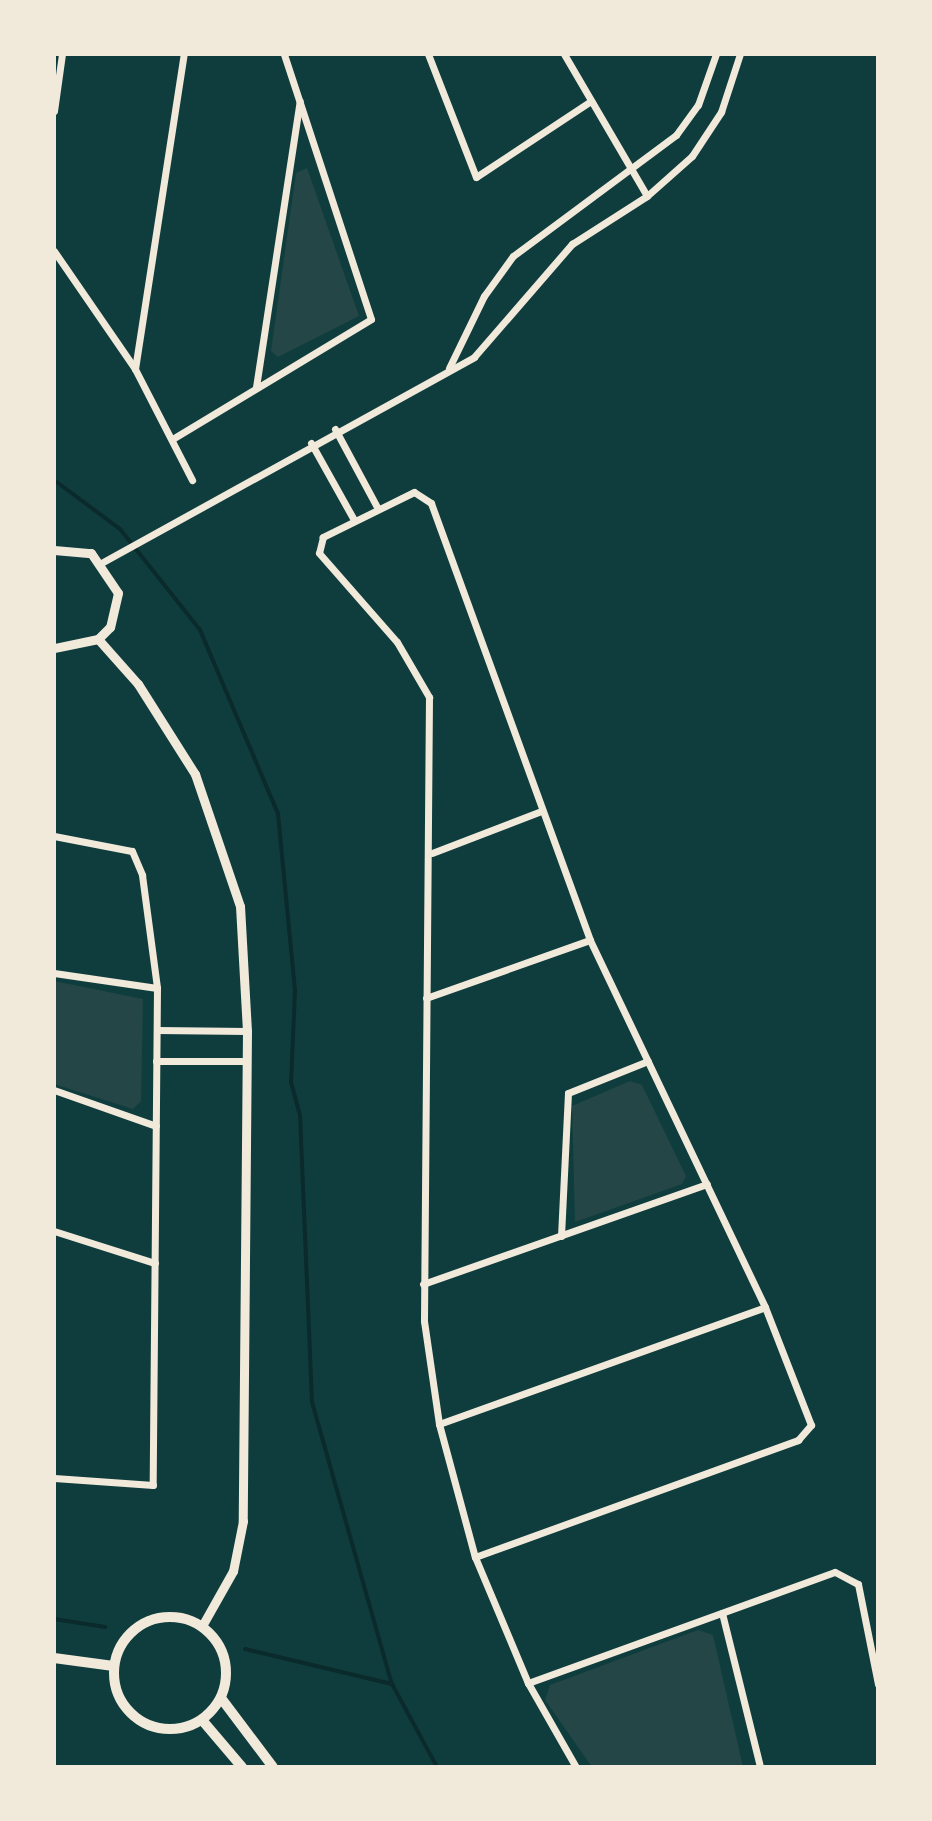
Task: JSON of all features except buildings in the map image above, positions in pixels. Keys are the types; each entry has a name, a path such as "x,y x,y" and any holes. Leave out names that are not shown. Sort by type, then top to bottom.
{"main road":[{"path":"171,1616 202,1626 226,1667 221,1698 202,1720 174,1730 141,1722 119,1699 113,1666 139,1625 171,1616"},
{"path":"54,1658 113,1666"},
{"path":"221,1698 273,1767"},
{"path":"202,1720 242,1767"}],"street":[{"path":"54,111 62,54"},
{"path":"135,369 184,54"},
{"path":"174,438 371,319 284,54"},
{"path":"428,54 476,177 591,101"},
{"path":"564,54 635,170 647,196"},
{"path":"448,369 513,256 635,170 698,105 716,54"},
{"path":"103,562 489,344 530,285 572,244 647,196 709,134 740,54"},
{"path":"256,387 300,99"},
{"path":"54,251 135,369 174,438 192,480"},
{"path":"335,429 377,507"},
{"path":"311,443 354,520"},
{"path":"475,1557 804,1436 810,1417 765,1307 590,940 539,812 431,503 421,493 377,507 323,537 319,553 397,642 429,697 432,853 426,998 423,1284 439,1424 475,1557 528,1683 576,1767"},
{"path":"54,550 76,548 103,562 118,593 114,619 98,639 54,648"},
{"path":"98,639 167,724 214,817 240,906 247,1031 242,1541 202,1626"},
{"path":"432,853 539,812"},
{"path":"54,836 132,851 142,875 157,988 153,1485 54,1478"},
{"path":"426,998 590,940"},
{"path":"54,973 157,988"},
{"path":"157,1030 247,1031"},
{"path":"156,1061 247,1061"},
{"path":"561,1236 568,1093 648,1061"},
{"path":"54,1090 156,1126"},
{"path":"423,1284 707,1184"},
{"path":"54,1231 155,1263"},
{"path":"439,1424 765,1307"},
{"path":"528,1683 827,1574 852,1575 878,1684"},
{"path":"722,1613 760,1767"}],"shaded area":[{"path":"307,168 359,316 278,357 271,351 296,173"},
{"path":"54,981 143,999 141,1101 133,1109 54,1084"},
{"path":"630,1081 642,1085 686,1176 682,1184 575,1222 572,1106"},
{"path":"698,1630 713,1635 743,1767 592,1767 545,1700 550,1685"}],"waterway":[{"path":"54,480 120,529 200,630 278,814 295,991 291,1082 300,1115 312,1402 392,1684 437,1767"},
{"path":"54,1619 105,1627"},
{"path":"245,1649 392,1684"}]}
